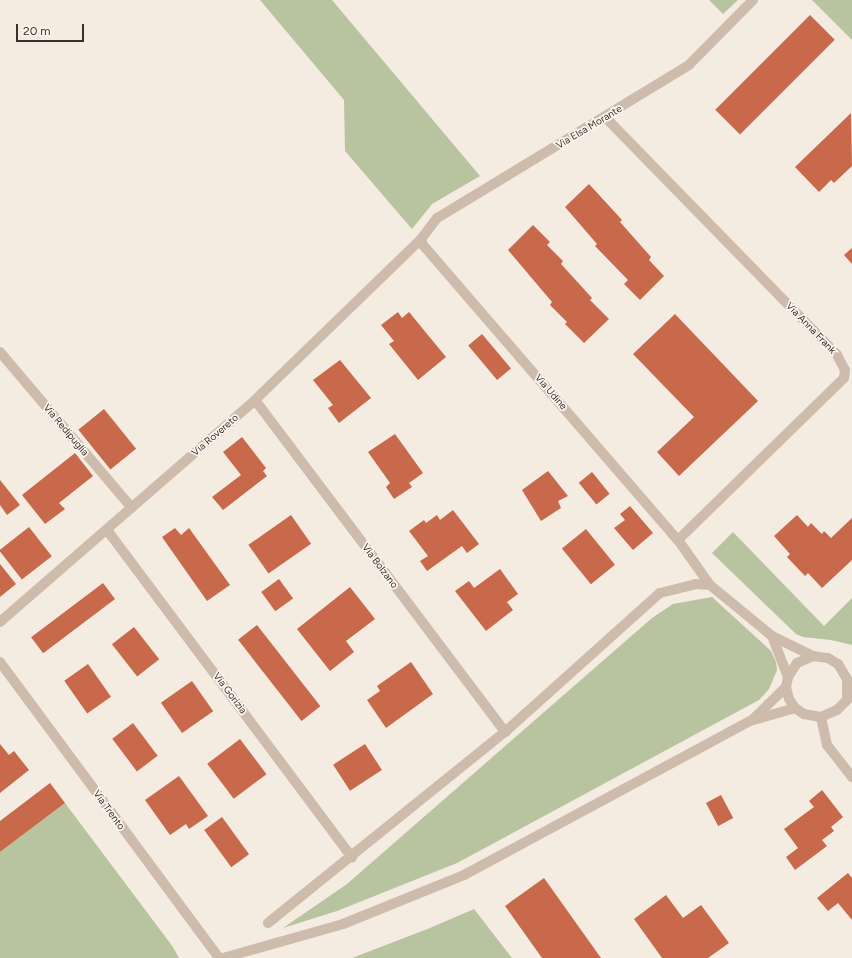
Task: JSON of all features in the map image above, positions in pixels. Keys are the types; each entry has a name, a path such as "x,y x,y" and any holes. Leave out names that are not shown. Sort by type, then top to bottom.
{"street":[{"name":"Via Elsa Morante","path":"422,242 437,218 605,118 689,65 753,0"},
{"name":"Via Anna Frank","path":"605,118 837,355 845,370 844,378 678,540"},
{"name":"Via Rovereto","path":"0,622 255,400 422,242"},
{"name":"Via Udine","path":"422,242 678,540 710,585 772,636 813,656"},
{"name":"Via Redipuglia","path":"0,352 132,508"},
{"name":"Via Bolzano","path":"255,400 505,732"},
{"name":"Via Gorizia","path":"107,530 352,857"},
{"path":"268,923 352,857 505,732 660,594 695,584 710,585"},
{"path":"750,721 787,682 796,664 813,656 828,658 847,668 850,696 837,710 821,717 804,714 795,708 789,699 787,682 772,636"},
{"name":"Via Trento","path":"0,662 219,958"},
{"path":"223,958 343,924 464,874 750,721 795,708"},
{"path":"821,717 827,745 852,777"}],"green space":[{"path":"260,0 332,0 480,176 432,204 412,229 345,151 344,100"},
{"path":"709,0 738,0 723,14"},
{"path":"812,0 852,0 852,40"},
{"path":"733,532 824,626 852,598 852,645 831,640 803,637 796,634 712,553"},
{"path":"712,597 771,651 776,662 777,670 769,689 759,700 457,863 337,911 283,928 347,884 652,618 673,604"},
{"path":"65,803 173,947 179,958 0,958 0,852"},
{"path":"474,909 512,958 352,958 430,928"}],"building":[{"path":"810,15 835,40 740,135 715,110"},
{"path":"851,113 852,166 834,183 831,180 819,192 795,167"},
{"path":"589,184 622,220 620,222 651,257 649,260 664,276 640,300 624,284 628,280 595,246 597,244 565,207"},
{"path":"533,225 550,242 547,245 563,261 561,264 592,298 590,300 609,319 584,343 565,324 567,322 550,305 552,302 508,250"},
{"path":"852,248 852,264 844,255"},
{"path":"398,312 402,318 409,312 446,357 418,380 389,344 394,341 381,325"},
{"path":"675,314 758,401 679,476 657,452 694,417 633,354"},
{"path":"482,334 511,368 497,380 468,346"},
{"path":"340,360 371,398 339,423 328,408 333,405 313,380"},
{"path":"104,409 136,449 110,469 78,430"},
{"path":"395,434 423,473 409,483 412,487 394,499 386,487 390,483 368,452"},
{"path":"242,437 266,468 263,471 267,476 223,510 212,497 241,475 223,452"},
{"path":"75,453 93,476 59,503 65,509 45,524 22,495"},
{"path":"548,471 568,496 558,501 561,508 541,521 522,490"},
{"path":"592,472 610,494 596,504 579,483"},
{"path":"0,480 20,505 7,515 0,505"},
{"path":"630,506 653,533 633,550 614,528 625,520 620,514"},
{"path":"453,510 479,544 467,553 462,546 427,571 420,561 428,556 409,531 424,520 426,523 437,515 440,520"},
{"path":"291,515 311,544 268,573 248,545"},
{"path":"797,515 808,527 811,523 822,534 824,531 831,538 852,518 852,560 822,588 808,573 805,576 787,557 790,554 774,536"},
{"path":"29,527 52,556 22,580 0,550"},
{"path":"175,528 181,535 189,528 230,585 207,601 162,537"},
{"path":"586,529 615,565 591,584 562,549"},
{"path":"0,564 16,584 0,597"},
{"path":"500,569 518,594 507,602 513,610 486,631 455,591 469,581 474,588"},
{"path":"279,579 293,598 275,611 261,592"},
{"path":"103,583 115,599 43,653 31,637"},
{"path":"350,587 375,619 346,641 354,652 330,671 297,629"},
{"path":"257,625 320,706 302,721 238,640"},
{"path":"134,627 159,659 137,677 112,644"},
{"path":"411,662 433,694 386,728 367,700 380,691 377,686"},
{"path":"88,664 111,697 87,713 64,681"},
{"path":"192,681 213,711 182,733 161,703"},
{"path":"133,723 158,756 137,771 112,739"},
{"path":"240,739 266,774 234,799 207,764"},
{"path":"0,744 9,755 14,751 29,770 0,793"},
{"path":"365,744 382,770 350,791 333,765"},
{"path":"179,776 208,816 189,829 186,824 170,835 145,800"},
{"path":"50,783 65,803 0,852 0,821"},
{"path":"822,790 843,817 831,827 834,831 822,840 827,846 795,870 786,857 798,848 784,829 814,807 809,801"},
{"path":"721,795 733,818 718,826 706,803"},
{"path":"222,817 249,854 231,867 204,830"},
{"path":"848,873 852,878 852,920 838,903 828,911 817,898"},
{"path":"544,878 601,958 542,958 505,906"},
{"path":"666,895 683,918 701,905 729,943 708,958 662,958 634,919"}]}
